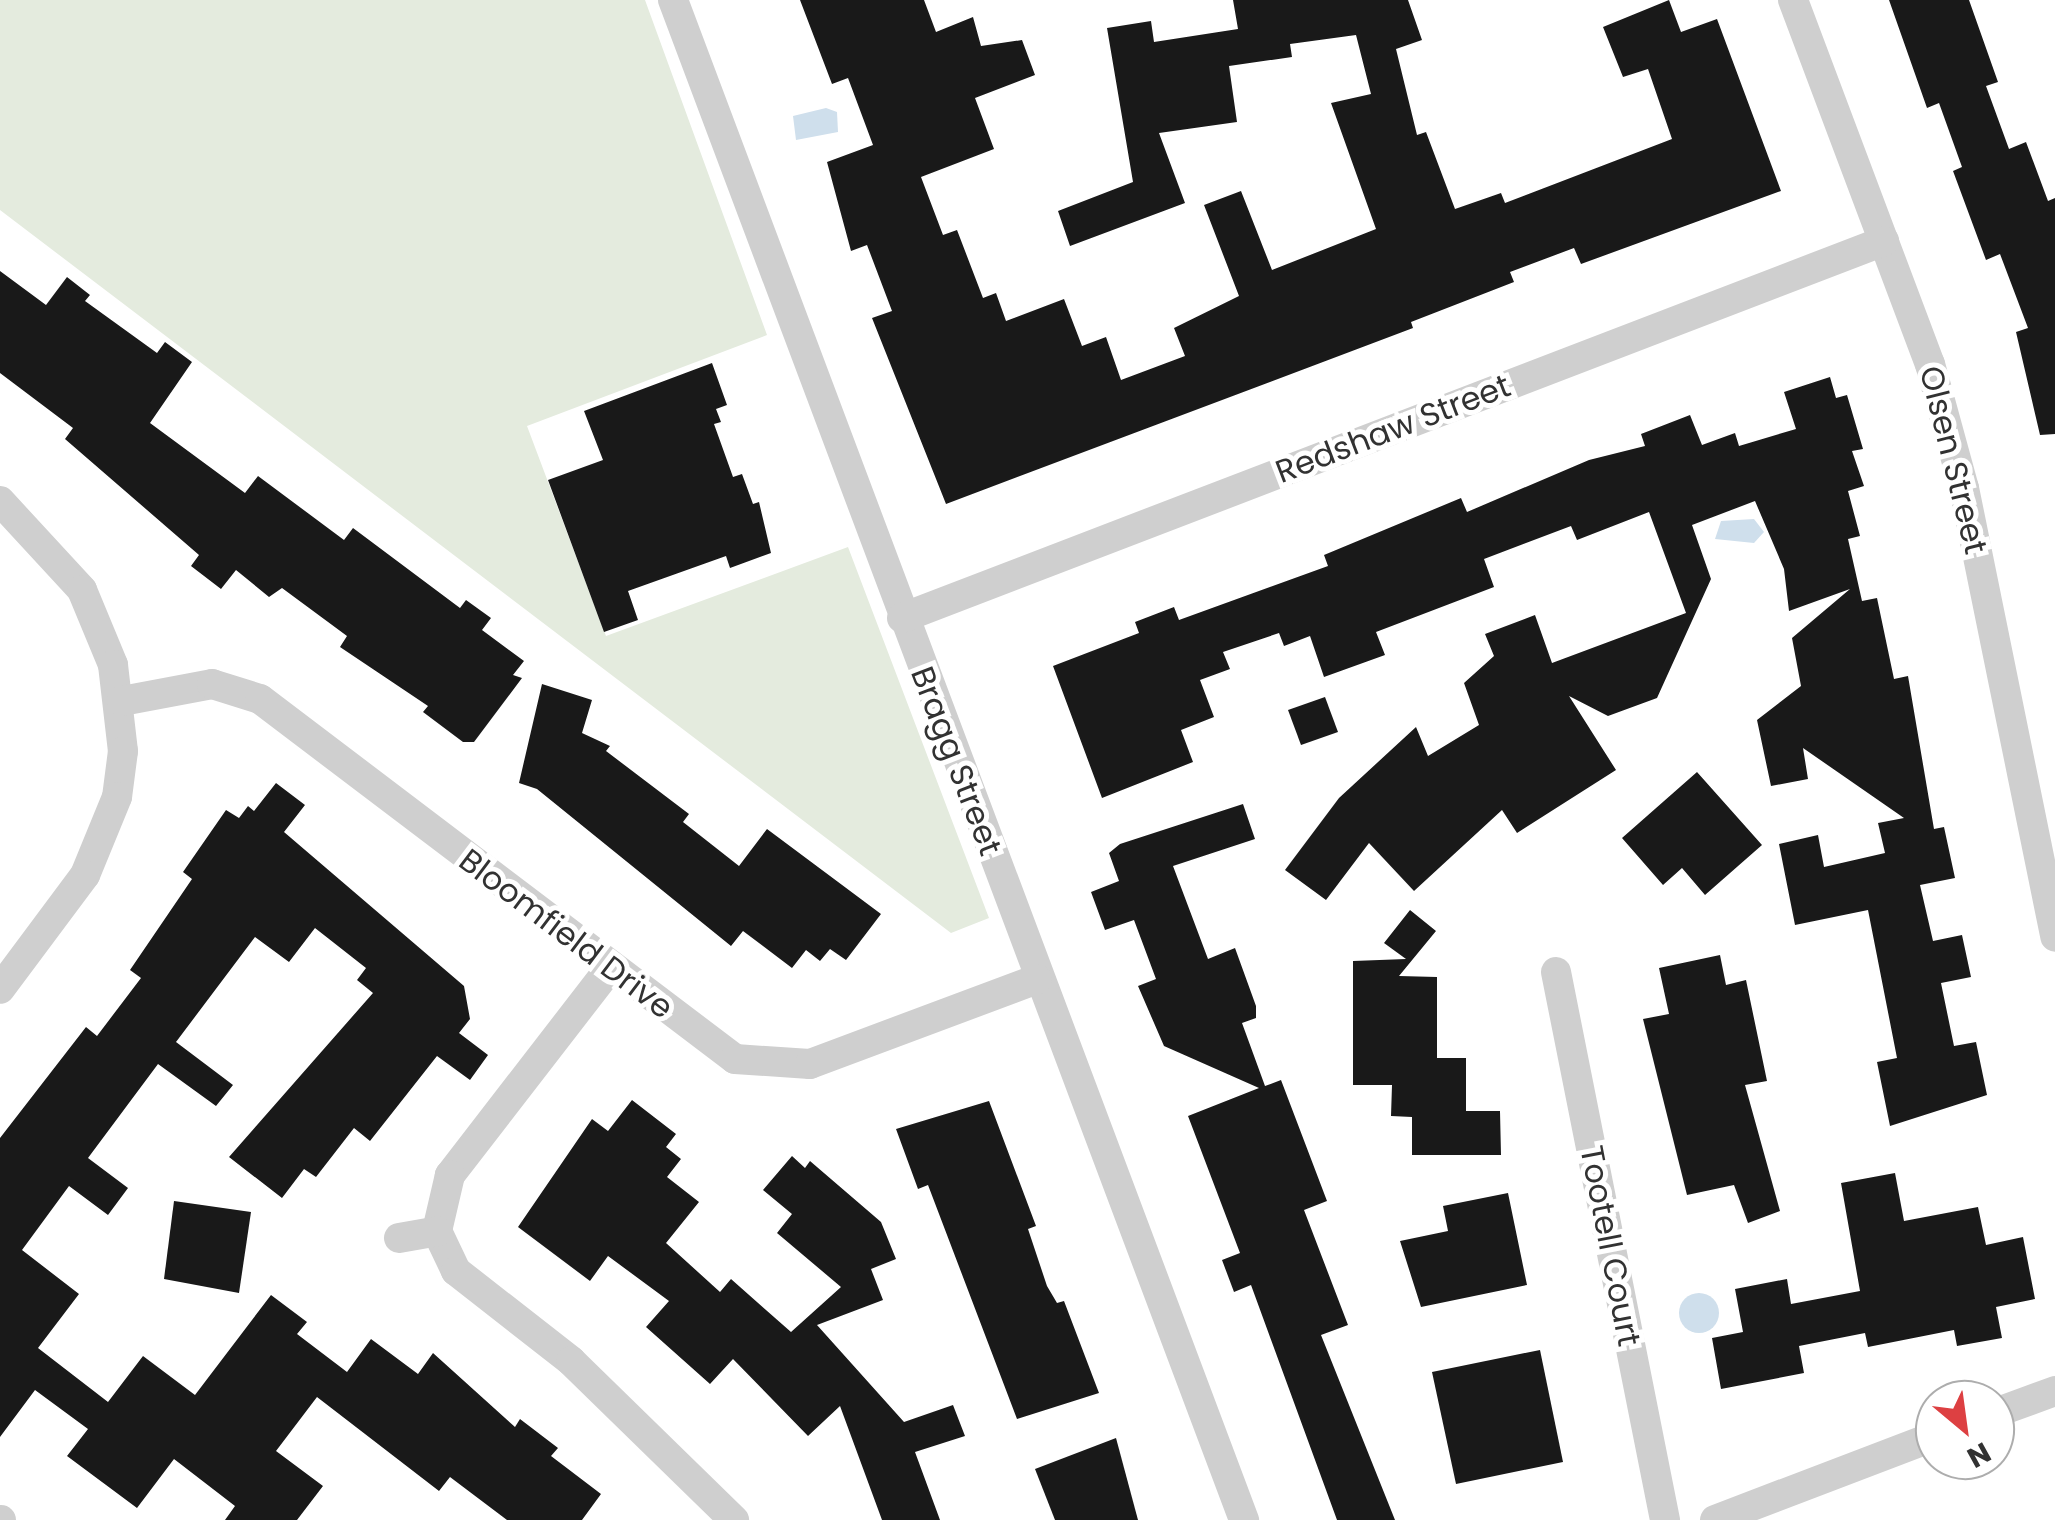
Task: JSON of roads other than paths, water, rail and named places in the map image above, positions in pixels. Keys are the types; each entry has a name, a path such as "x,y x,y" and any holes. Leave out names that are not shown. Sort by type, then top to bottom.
{"street":[{"name":"Bragg Street","path":"673,0 1037,979 1244,1520"},
{"name":"Olsen Street","path":"1792,0 1884,241 1964,488 2041,793 2055,937"},
{"name":"Redshaw Street","path":"902,618 1884,241"},
{"path":"0,501 82,590 122,701 119,782 104,836 0,989"},
{"name":"Bloomfield Drive","path":"122,701 212,684 260,699 735,1059 786,1068 1037,979"},
{"path":"610,968 450,1176 437,1231 456,1270 571,1361 734,1520"},
{"name":"Tootell Court","path":"1556,972 1665,1520"},
{"path":"399,1238 437,1231"},
{"path":"2015,1406 2055,1391"},
{"path":"1715,1520 1915,1444"}],"water":[{"path":"826,108 837,112 838,132 796,140 793,116"},
{"path":"1754,519 1764,532 1754,543 1715,539 1721,521"},
{"path":"1699,1293 1713,1299 1719,1313 1713,1327 1699,1333 1685,1327 1679,1313 1685,1299"}]}
